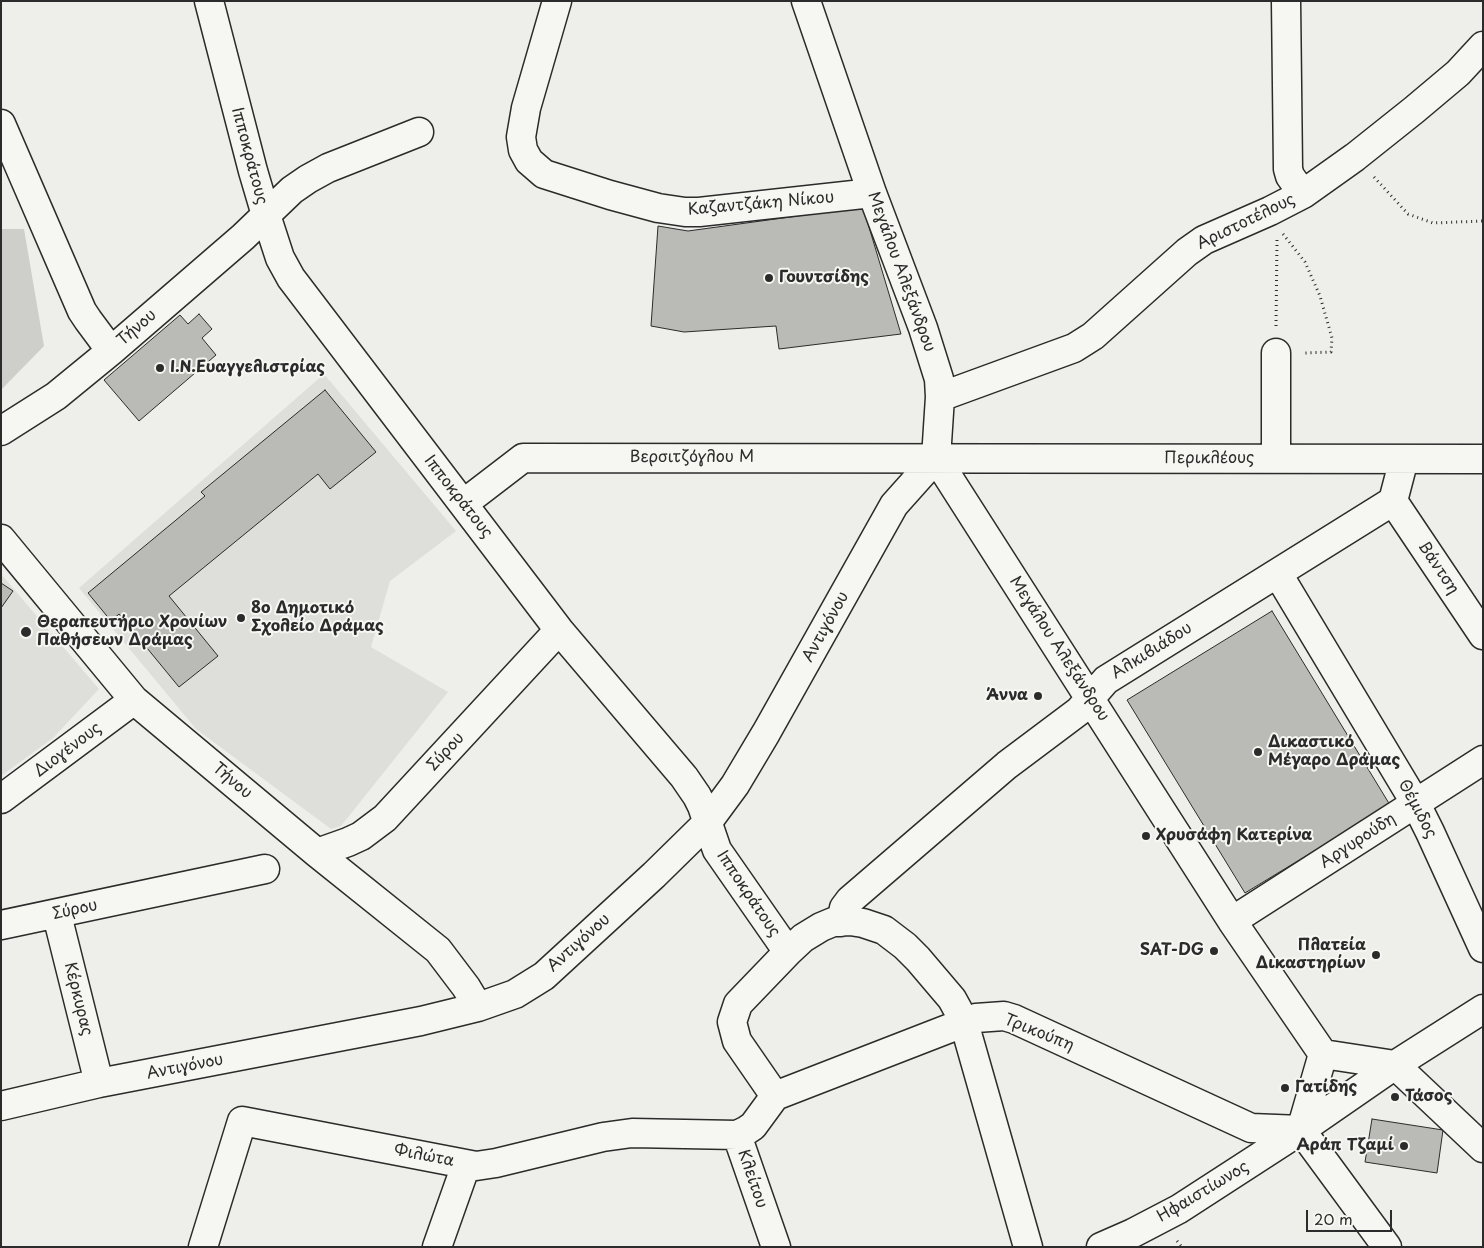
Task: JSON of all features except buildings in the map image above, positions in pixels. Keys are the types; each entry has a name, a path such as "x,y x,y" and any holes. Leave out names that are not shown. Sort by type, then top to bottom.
{"street":[{"name":"Ιπποκράτους","path":"209,1 266,216 280,258 291,278 559,630 684,777 697,796 716,850 788,952"},
{"name":"Καζαντζάκη Νίκου","path":"557,1 526,108 521,137 523,150 530,161 544,174 610,195 668,210 699,212 872,193"},
{"name":"Μεγάλου Αλεξάνδρου","path":"806,1 872,193 923,328 939,379 940,397 936,458 1232,921 1323,1054"},
{"path":"1286,1 1288,170 1303,194"},
{"name":"Αριστοτέλους","path":"940,397 1074,348 1093,336 1187,252 1204,240 1277,216 1414,110 1450,79 1483,46"},
{"path":"1,124 82,311 111,351"},
{"name":"Τήνου","path":"1,432 56,396 111,351 243,237 292,190 328,168 419,132"},
{"path":"1276,353 1276,459"},
{"name":"Βερσιτζόγλου Μ","path":"463,504 523,458 936,458"},
{"name":"Περικλέους","path":"936,458 1483,459"},
{"name":"Αντιγόνου","path":"1,1106 99,1084 420,1021 478,1007 515,994 544,976 654,876 707,823 735,785 766,733 894,504 936,458"},
{"path":"1393,501 1404,459"},
{"name":"Αλκιβιάδου","path":"841,922 844,908 850,900 1007,765 1079,711 1106,680 1393,501"},
{"name":"Βάντση","path":"1393,501 1483,635"},
{"name":"Τήνου","path":"1,539 134,700 317,853 438,950 466,987 478,1007"},
{"name":"Θέμιδος","path":"1278,574 1416,804 1483,948"},
{"name":"Σύρου","path":"317,853 361,836 385,818 559,630"},
{"name":"Διογένους","path":"1,799 134,700"},
{"name":"Αργυρούδη","path":"1232,921 1483,760"},
{"name":"Σύρου","path":"1,925 266,869"},
{"name":"Κέρκυρας","path":"57,914 99,1084"},
{"path":"775,1096 737,1041 732,1022 738,1004 788,952 812,932 827,924 850,921 884,930 905,946 934,977 952,999 958,1010 1028,1247"},
{"name":"Ηφαιστίωνος","path":"1101,1247 1134,1233 1179,1209 1301,1130 1395,1065 1483,1009"},
{"name":"Τρικούπη","path":"775,1096 963,1022 987,1016 1004,1016 1251,1128 1301,1130"},
{"path":"1387,1247 1301,1130 1323,1054 1395,1065 1483,1148"},
{"name":"Κλείτου","path":"775,1096 753,1126 737,1134 776,1247"},
{"name":"Φιλώτα","path":"203,1247 242,1121 476,1166 632,1132 737,1134"},
{"path":"437,1247 466,1165"}],"path":[{"path":"1355,157 1408,214 1434,223 1483,221"},
{"path":"1277,216 1305,262 1320,296 1332,338 1331,352 1276,353 1277,216"}],"shaded area":[{"path":"1,229 24,229 44,346 1,390"},
{"name":"8ο Δημοτικό Σχολείο Δράμας","path":"324,374 456,531 390,581 371,647 448,692 341,826 331,829 196,729 79,588"},
{"name":"Θεραπευτήριο Χρονίων Παθήσεων Δράμας","path":"1,574 99,689 53,738 1,776"}],"place":[{"name":"Γουντσίδης","path":"769,278"},
{"name":"Ι.Ν.Ευαγγελιστρίας","path":"160,368"},
{"name":"8ο Δημοτικό Σχολείο Δράμας","path":"241,618"},
{"name":"Θεραπευτήριο Χρονίων Παθήσεων Δράμας","path":"26,632"},
{"name":"Άννα","path":"1038,696"},
{"name":"Δικαστικό Μέγαρο Δράμας","path":"1258,752"},
{"name":"Χρυσάφη Κατερίνα","path":"1146,836"},
{"name":"SAT-DG","path":"1214,951"},
{"name":"Πλατεία Δικαστηρίων","path":"1376,955"},
{"name":"Γατίδης","path":"1285,1088"},
{"name":"Τάσος","path":"1395,1097"},
{"name":"Αράπ Τζαμί","path":"1404,1146"}]}
